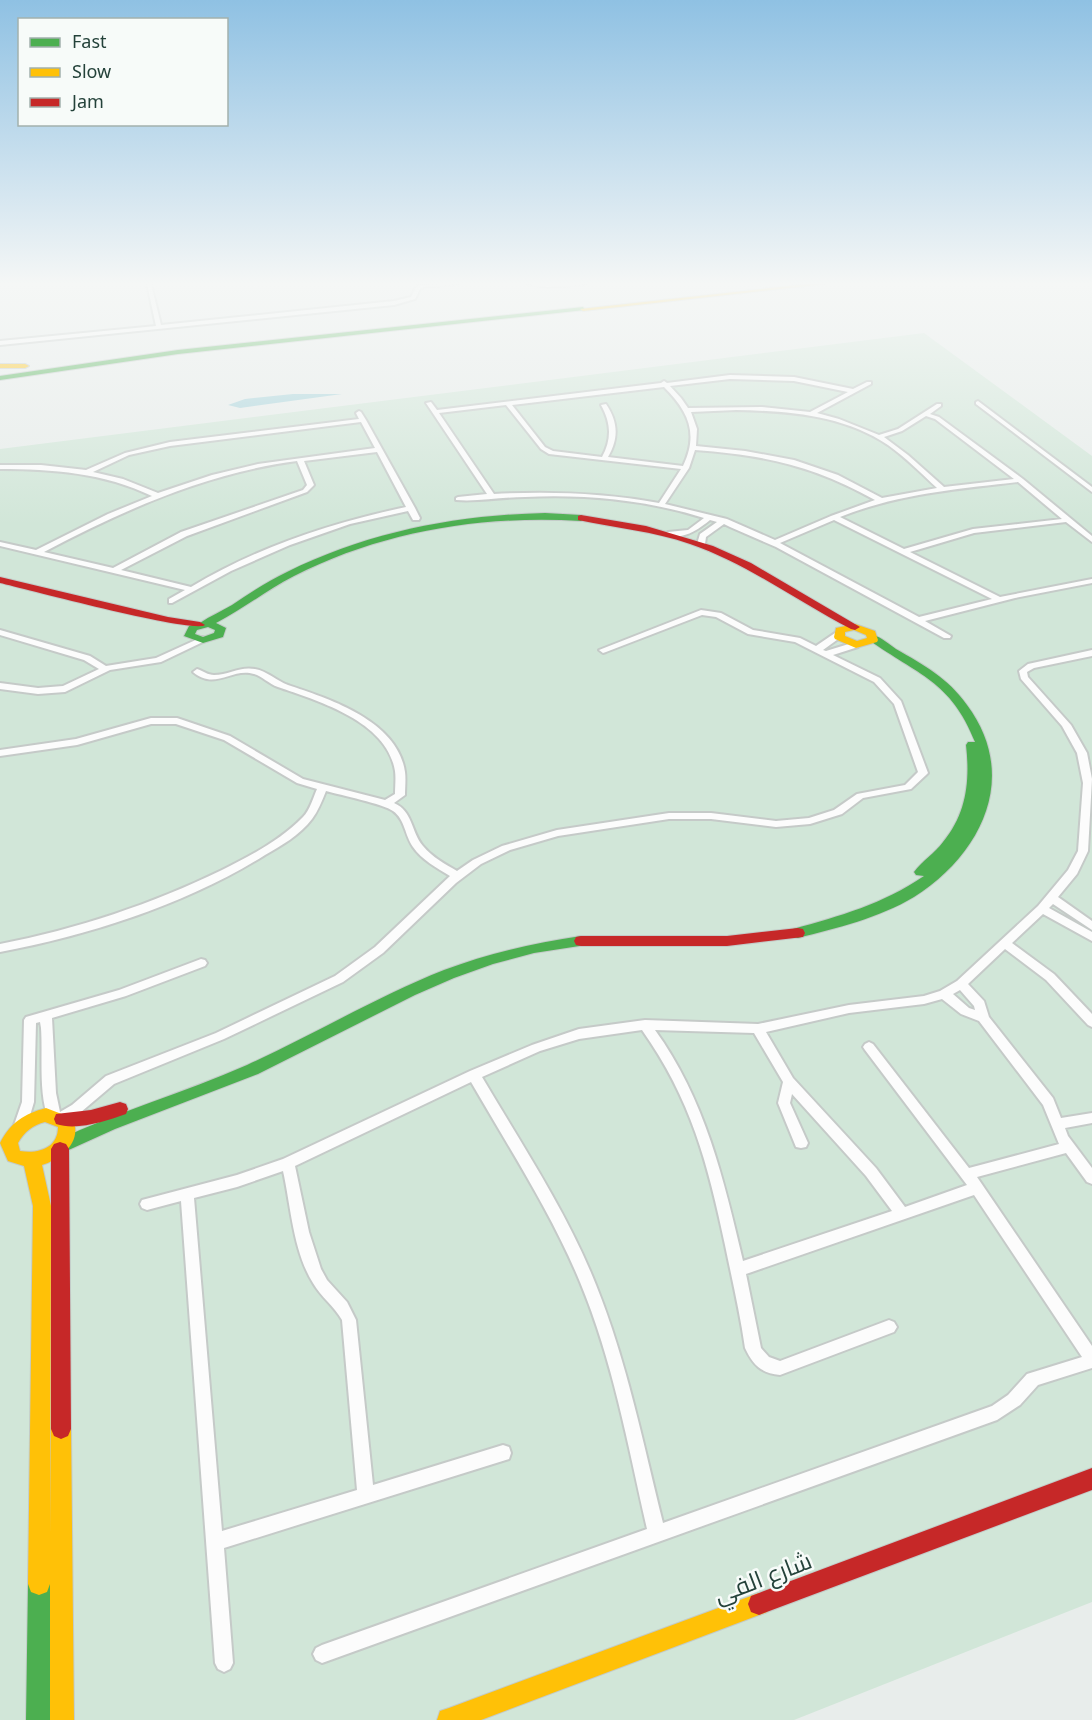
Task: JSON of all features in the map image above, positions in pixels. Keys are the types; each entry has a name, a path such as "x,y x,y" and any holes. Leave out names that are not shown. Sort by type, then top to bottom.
{"main road":[{"path":"0,367 41,364"},
{"path":"0,378 92,364"},
{"path":"194,637 193,628 274,582 317,561 363,545 426,530 492,520 556,517 613,523 668,534 701,544 855,627 867,631 864,642"},
{"path":"18,1127 5,1152 19,1159 32,1161 44,1159 61,1147 107,1124 249,1071 334,1030 407,990 478,961 524,950 588,940 711,941 782,936 851,918 915,888 948,863 973,832 986,799 987,766 977,730 956,696 924,668 864,642 843,641 839,633 819,613 729,562 692,546 610,526 538,521 447,530 355,552 281,583 231,615 220,626"},
{"path":"0,580 168,621 220,626"},
{"path":"0,585 173,627 194,637 219,635 222,630 220,626"},
{"path":"839,633 855,627"},
{"path":"0,1137 37,1117 58,1118 103,1114 185,1088 299,1039 403,982 496,948 582,933 713,933 781,927 844,912 903,885 937,858 965,823 974,799 976,763 971,741 962,720 941,692 907,664 864,642"},
{"path":"58,1118 68,1134 61,1147 62,1720"},
{"path":"32,1161 39,1183 42,1206 38,1720"},
{"name":"شارع الفي","path":"449,1720 1092,1479"}],"street":[{"path":"436,412 718,377 762,377 814,382 854,391"},
{"path":"661,505 686,468 694,448 694,428 687,410 664,383"},
{"path":"809,415 869,383"},
{"path":"429,402 492,496"},
{"path":"507,403 545,450 555,454 686,468"},
{"path":"978,404 1092,490"},
{"path":"604,405 612,422 614,433 604,458"},
{"path":"879,437 896,432 939,405"},
{"path":"687,410 752,408 809,415 851,426 879,437 943,489"},
{"path":"925,414 937,418 1021,480 1092,540"},
{"path":"87,472 127,454 170,444 361,417 416,518"},
{"path":"694,448 760,454 809,465 837,475 881,501"},
{"path":"36,553 88,526 158,496 230,472 378,450"},
{"path":"113,571 184,534 305,491 309,488 310,481 300,460"},
{"path":"0,467 87,472 129,483 158,496"},
{"path":"775,543 834,517 881,501 943,489 1021,480"},
{"path":"458,499 492,496 576,495 661,505 710,517 775,543 947,636"},
{"path":"172,601 258,554 313,532 411,508"},
{"path":"668,534 686,533 710,517"},
{"path":"834,517 999,600"},
{"path":"904,552 980,530 1069,520"},
{"path":"701,544 703,536 724,521"},
{"path":"699,526 711,530"},
{"path":"0,544 191,589"},
{"path":"918,620 999,600 1092,581"},
{"path":"45,1015 51,1050 51,1103 58,1118 74,1111 110,1080 231,1032 339,979 379,950 457,876 507,848 557,833 683,815 717,816 776,824 799,823 830,816 860,796 895,790 913,784 923,773 921,762 896,699 870,676 790,639 745,630 718,615 701,612 603,650"},
{"path":"0,632 87,658 105,669"},
{"path":"821,652 839,633"},
{"path":"177,652 194,637"},
{"path":"0,686 39,691 56,690 74,685 105,669 150,662 177,652 194,637"},
{"path":"821,652 864,642"},
{"path":"147,1204 288,1163 474,1075 557,1040 601,1030 645,1025 758,1029 849,1008 924,1000 944,994 962,984 1042,909 1086,859 1089,821 1087,753 1024,677 1023,671 1031,666 1092,653"},
{"path":"197,672 212,679 238,671 255,671 273,683 323,700 360,718 389,745 397,761 400,795 386,804"},
{"path":"0,752 52,747 146,722 171,720 191,724 227,738 296,778 317,786 386,804 405,815 414,840 421,850 457,876"},
{"path":"0,948 68,933 116,917 230,870 297,829 311,814 317,786"},
{"path":"1052,898 1092,926"},
{"path":"1042,909 1092,937"},
{"path":"1006,944 1050,977 1092,1022"},
{"path":"18,1127 28,1102 30,1020 140,987 201,963"},
{"path":"962,984 980,1004 983,1018 1048,1102 1068,1147 1092,1178"},
{"path":"944,994 965,1011 983,1018"},
{"path":"645,1025 668,1057 696,1112 720,1189 753,1348 760,1361 780,1368 889,1327"},
{"path":"758,1029 789,1082 871,1172 902,1214"},
{"path":"322,1654 997,1412 1014,1400 1033,1378 1092,1360 977,1188 869,1047"},
{"path":"474,1075 559,1224 588,1282 611,1348 657,1534"},
{"path":"789,1082 784,1103 801,1143"},
{"path":"1057,1124 1092,1118"},
{"path":"967,1174 1068,1147"},
{"path":"288,1163 315,1272 325,1288 340,1301 349,1320 366,1495"},
{"path":"737,1270 977,1188"},
{"path":"187,1194 224,1663"},
{"path":"214,1542 503,1453"}],"green space":[{"path":"675,364 967,364 1092,456 1092,1602 794,1720 0,1720 0,449"}],"water":[{"path":"293,394 342,394 240,408 228,405 245,399"}],"traffic: fast":[{"path":"0,378 94,364"},
{"path":"205,624 292,573 360,545 433,526 470,520 545,516 581,518"},
{"path":"209,624 221,628 219,635 203,640 189,636 193,628 209,624"},
{"path":"798,933 855,917 909,893 935,874 957,853 973,828 983,802 987,775 983,747 972,719 943,683 873,638"},
{"path":"921,872 948,845 966,816 974,783 972,745"},
{"path":"62,1146 133,1115 252,1070 410,991 449,974 490,959 534,948 581,941"},
{"path":"38,1720 39,1584"}],"traffic: slow":[{"path":"0,366 25,366"},
{"path":"855,627 871,633 873,640 856,645 839,637 840,630 855,627"},
{"path":"46,1115 66,1123 64,1142 58,1149 43,1158 24,1159 14,1156 9,1143 15,1132 29,1121 46,1115"},
{"path":"32,1161 42,1206 39,1584"},
{"path":"61,1429 62,1720"},
{"path":"449,1720 759,1604"}],"traffic: jam":[{"path":"581,518 646,528 710,548 747,565 855,627"},
{"path":"0,580 168,620 200,625"},
{"path":"581,941 727,941 798,933"},
{"path":"62,1119 91,1117 120,1109"},
{"path":"60,1149 61,1429"},
{"path":"759,1604 1092,1479"}]}
